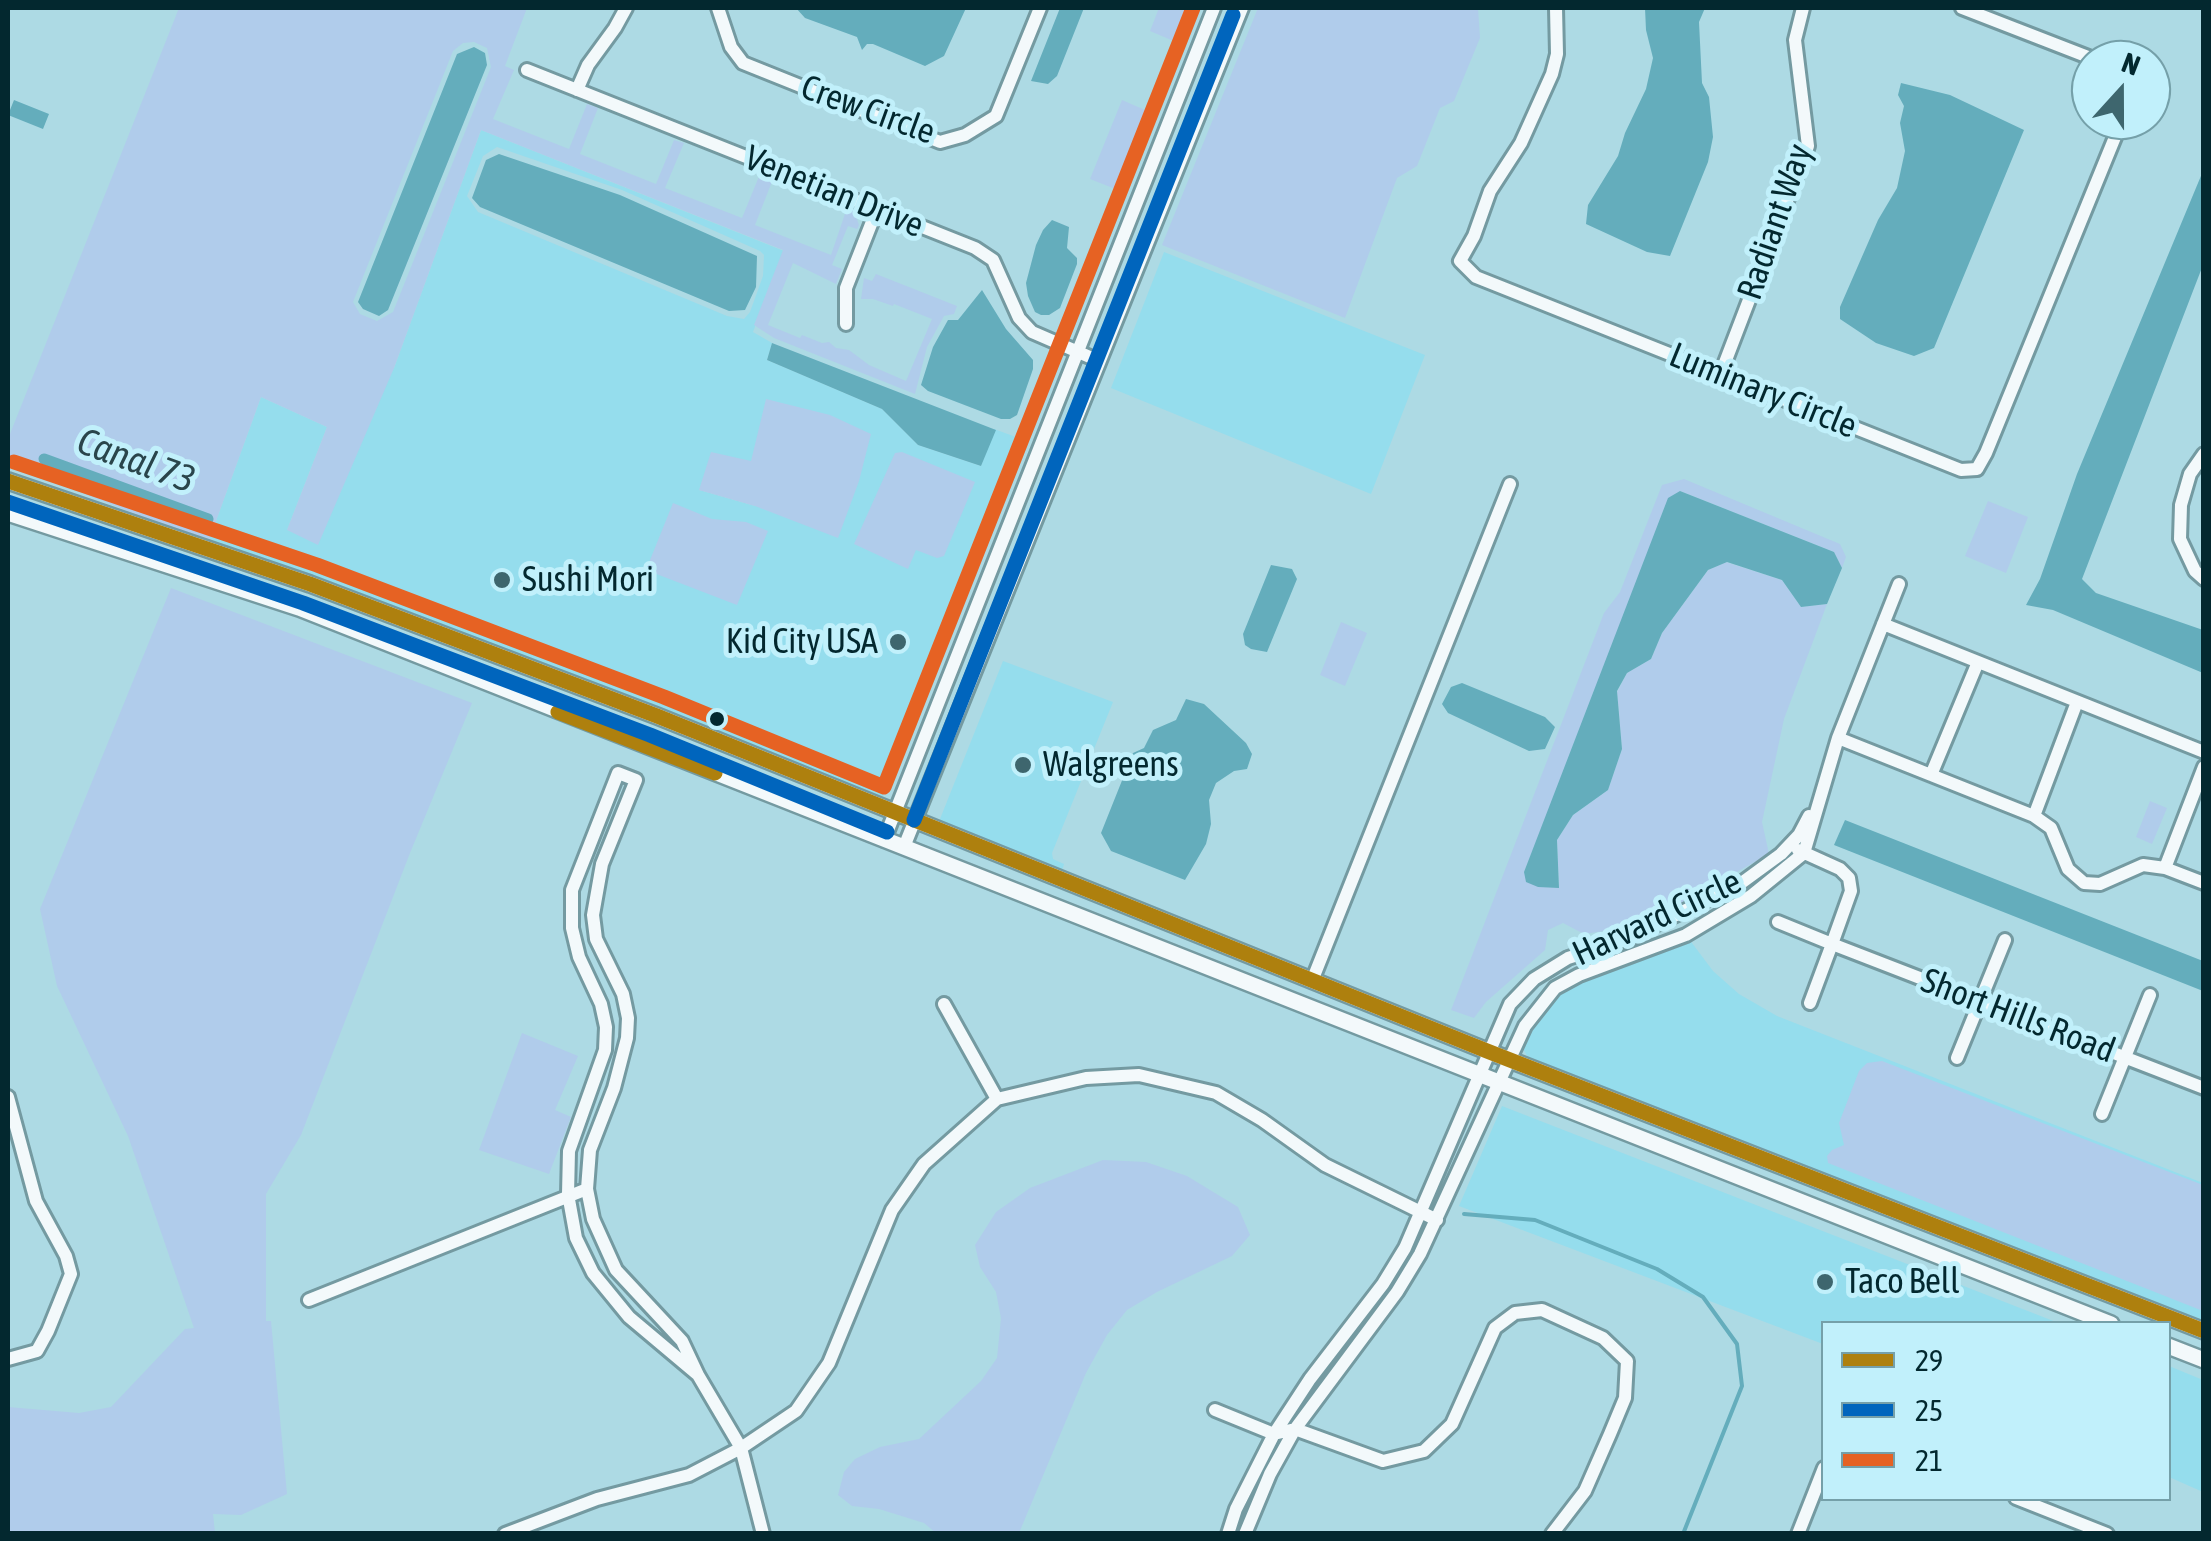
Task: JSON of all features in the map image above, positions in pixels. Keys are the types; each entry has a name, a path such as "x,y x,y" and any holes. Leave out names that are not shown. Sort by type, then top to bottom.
{"main road":[{"path":"8,482 310,584 657,716 1312,982 2204,1331"},
{"path":"8,513 299,608 2106,1321 2118,1310 2139,1306"},
{"path":"299,608 310,584"},
{"path":"1281,996 1312,982"},
{"path":"1770,1189 1787,1188 1811,1178"},
{"path":"1812,1206 1815,1199 1844,1191"},
{"path":"2049,1299 2069,1296 2089,1286"},
{"path":"2171,1347 2204,1360"}],"street":[{"path":"577,90 588,65 626,8"},
{"name":"Crew Circle","path":"718,8 731,47 743,64 940,142 964,135 996,116 1040,8"},
{"path":"884,840 1214,8"},
{"path":"904,848 1242,8"},
{"name":"Luminary Circle","path":"1556,8 1552,74 1521,143 1490,192 1460,261 1476,278 1962,470 1978,469 2114,140"},
{"name":"Radiant Way","path":"1721,373 1808,146 1795,40 1803,8"},
{"path":"1962,8 2071,50"},
{"name":"Venetian Drive","path":"528,70 975,248 994,260 1018,318 1032,332 1099,360"},
{"path":"846,324 846,288 877,209"},
{"path":"2204,454 2190,474 2181,505 2180,539 2194,571 2204,578"},
{"path":"1022,490 1054,475"},
{"path":"1312,982 1510,484"},
{"path":"1012,516 1044,499"},
{"name":"Harvard Circle","path":"1244,1534 1295,1429 1398,1292 1437,1220 1525,1026 1555,988 1579,975 1686,935 1750,896 1804,853 1838,738 1899,584"},
{"path":"1883,624 2204,752"},
{"path":"1931,775 1978,662"},
{"path":"2034,816 2077,702"},
{"path":"1838,738 2034,816 2051,828 2068,869 2084,883 2100,884 2143,864 2204,883"},
{"path":"2164,868 2204,767"},
{"path":"698,1375 629,1317 593,1273 576,1238 568,1194 569,1151 605,1050 606,1027 602,1004 579,957 572,928 572,890 618,772 636,780 602,864 592,915 596,939 622,994 628,1038 590,1150 587,1189 593,1219 616,1270 682,1341 742,1448 763,1534"},
{"name":"Harvard Circle","path":"1228,1534 1236,1509 1274,1434 1310,1379 1384,1284 1422,1213 1510,1004 1534,979 1568,958 1680,916 1740,884 1800,835 1826,783"},
{"path":"1789,846 1840,869 1849,878 1851,890 1810,1004"},
{"name":"Short Hills Road","path":"1778,922 2204,1088"},
{"path":"1957,1058 2005,940"},
{"path":"2102,1114 2150,995"},
{"path":"944,1004 997,1099"},
{"path":"505,1534 598,1499 690,1475 742,1448 796,1411 829,1363 892,1210 924,1164 997,1099 1086,1078 1139,1075 1216,1093 1325,1165 1437,1220"},
{"path":"8,1097 36,1201 66,1256 71,1274 36,1351 8,1359"},
{"path":"309,1300 587,1189"},
{"path":"1214,1410 1274,1434 1295,1429 1383,1462 1424,1451 1452,1424 1494,1328 1516,1313 1542,1310 1603,1338 1627,1361 1625,1398 1584,1491 1552,1534"},
{"path":"1798,1534 1821,1476"},
{"path":"2024,1501 2107,1534"}],"shaded area":[{"path":"179,8 527,8 505,66 514,70 493,119 569,149 587,104 598,108 580,154 656,184 674,140 684,143 665,188 742,218 760,174 773,179 755,225 831,255 847,208 854,211 859,225 857,229 848,226 832,265 842,269 836,284 793,263 768,325 849,350 869,365 906,381 932,319 894,304 861,299 864,278 872,281 876,274 957,306 954,314 944,316 927,347 915,394 774,338 754,325 783,250 481,130 394,368 318,545 287,530 327,427 261,397 208,543 8,463 8,439","holes":["474,42 487,48 491,67 393,312 377,321 360,314 353,302 453,51 463,43"]},
{"path":"796,8 966,8 944,56 925,66 873,44 862,50 857,37 805,18"},
{"path":"1060,8 1084,8 1057,76 1048,84 1031,81"},
{"path":"1159,8 1192,8 1176,42 1150,31"},
{"path":"1258,8 1478,8 1480,38 1454,101 1440,108 1417,166 1397,178 1345,318 1162,245"},
{"path":"1645,8 1705,8 1699,22 1702,83 1709,97 1713,137 1708,162 1670,256 1647,252 1586,224 1588,205 1618,156 1646,89 1653,58"},
{"path":"474,47 485,53 487,65 388,310 379,316 363,309 358,302 457,54"},
{"path":"1901,83 1950,95 2024,130 1934,348 1914,356 1876,343 1840,319 1840,307 1878,220 1897,188 1905,151 1900,123 1904,106 1898,95"},
{"path":"14,100 49,114 43,129 8,115"},
{"path":"1122,100 1152,113 1118,190 1090,179"},
{"path":"481,130 784,251 753,332 772,343 767,360 882,409 918,445 981,466 994,429 1027,441 881,800 208,543 261,397 327,427 287,530 394,368","holes":["497,147 622,190 760,251 764,255 763,276 750,312 744,319 727,316 478,212 467,196 483,156","751,462 755,506 699,490"]},
{"path":"499,154 620,195 757,256 756,287 745,310 729,311 480,207 472,198 486,160"},
{"path":"2203,171 2203,265 2082,579 2096,593 2203,630 2203,673 2053,610 2026,605 2040,579 2077,474"},
{"path":"1052,220 1069,227 1067,248 1077,258 1077,264 1060,308 1041,315 1035,312 1026,283 1036,245"},
{"path":"1164,252 1425,355 1371,494 1111,388"},
{"path":"982,290 1006,329 1033,360 1017,415 1010,419 1001,419 921,385 933,347 948,320 958,320"},
{"path":"772,343 996,430 981,466 918,445 882,409 767,360"},
{"path":"766,399 830,415 871,434 838,538 755,506 699,490 711,452 751,461"},
{"path":"902,452 975,482 944,556 937,558 916,550 908,569 854,544 895,453"},
{"path":"1684,479 1840,544 1846,557 1842,568 1834,552 1680,491 1524,872 1559,888 1557,840 1573,815 1608,790 1622,749 1617,692 1627,673 1651,659 1662,633 1708,570 1726,562 1782,580 1801,607 1827,604 1784,719 1762,822 1769,854 1672,908 1617,929 1584,934 1563,923 1548,930 1545,950 1486,1002 1474,1018 1451,1010 1604,613 1620,592 1662,485"},
{"path":"1680,491 1834,552 1842,568 1827,604 1801,607 1782,580 1727,562 1708,570 1662,633 1651,659 1627,673 1617,691 1622,749 1608,790 1573,815 1557,840 1559,888 1538,887 1526,882 1524,872 1668,498"},
{"path":"1988,501 2028,517 2006,573 1965,556"},
{"path":"673,503 712,519 746,522 768,531 737,605 646,570"},
{"path":"1271,565 1292,569 1297,579 1267,652 1245,645 1243,634"},
{"path":"171,588 472,703 301,1135 266,1194 266,1321 271,1321 287,1494 241,1515 213,1514 215,1533 8,1533 8,1407 79,1413 111,1407 185,1329 194,1328 128,1136 57,986 40,909"},
{"path":"1341,622 1367,633 1345,686 1320,675"},
{"path":"1003,661 1113,702 1052,853 1053,859 1064,864 1061,874 938,824"},
{"path":"1462,683 1545,717 1555,727 1545,749 1529,751 1448,713 1442,704 1451,687"},
{"path":"1186,699 1204,704 1246,743 1252,754 1247,769 1234,771 1216,783 1209,800 1211,824 1206,844 1185,880 1111,851 1101,833 1133,753 1144,748 1153,730 1176,720"},
{"path":"2150,801 2167,808 2152,844 2136,837"},
{"path":"1845,820 2203,961 2203,991 1834,845"},
{"path":"1686,935 1713,971 1739,994 1777,1016 2203,1183 2203,1323 1531,1062 1523,1049 1525,1026 1555,988"},
{"path":"522,1033 578,1056 555,1110 571,1117 549,1174 479,1150"},
{"path":"1882,1061 2203,1185 2203,1311 1828,1163 1827,1156 1832,1150 1844,1145 1839,1123 1859,1071 1867,1063"},
{"path":"1502,1106 2053,1321 1821,1321 1821,1343 1459,1206"},
{"path":"1103,1160 1146,1162 1187,1176 1238,1207 1250,1235 1232,1256 1127,1310 1107,1335 1086,1373 1019,1533 936,1533 924,1523 879,1509 852,1506 838,1495 844,1472 855,1459 880,1447 919,1439 981,1381 997,1358 1001,1318 996,1292 980,1267 975,1245 996,1212 1030,1188"},
{"path":"2171,1367 2203,1380 2203,1492 2171,1478"}],"waterway":[{"name":"Canal 73","path":"44,459 208,519"},
{"path":"1464,1214 1535,1220 1657,1269 1703,1297 1737,1344 1742,1386 1683,1534"}],"transit line":[{"name":"21","path":"14,462 317,565 664,697 884,787 1193,8"},
{"name":"25","path":"914,820 1233,15"},
{"name":"29","path":"8,481 310,584 657,716 1487,1051 2204,1331"},
{"name":"25","path":"8,502 303,603 650,735 887,832"},
{"name":"29","path":"558,712 715,773"}],"place":[{"name":"Sushi Mori","path":"502,580"},
{"name":"Kid City USA","path":"898,642"},
{"name":"Walgreens","path":"1023,765"},
{"name":"Taco Bell","path":"1825,1282"}]}
